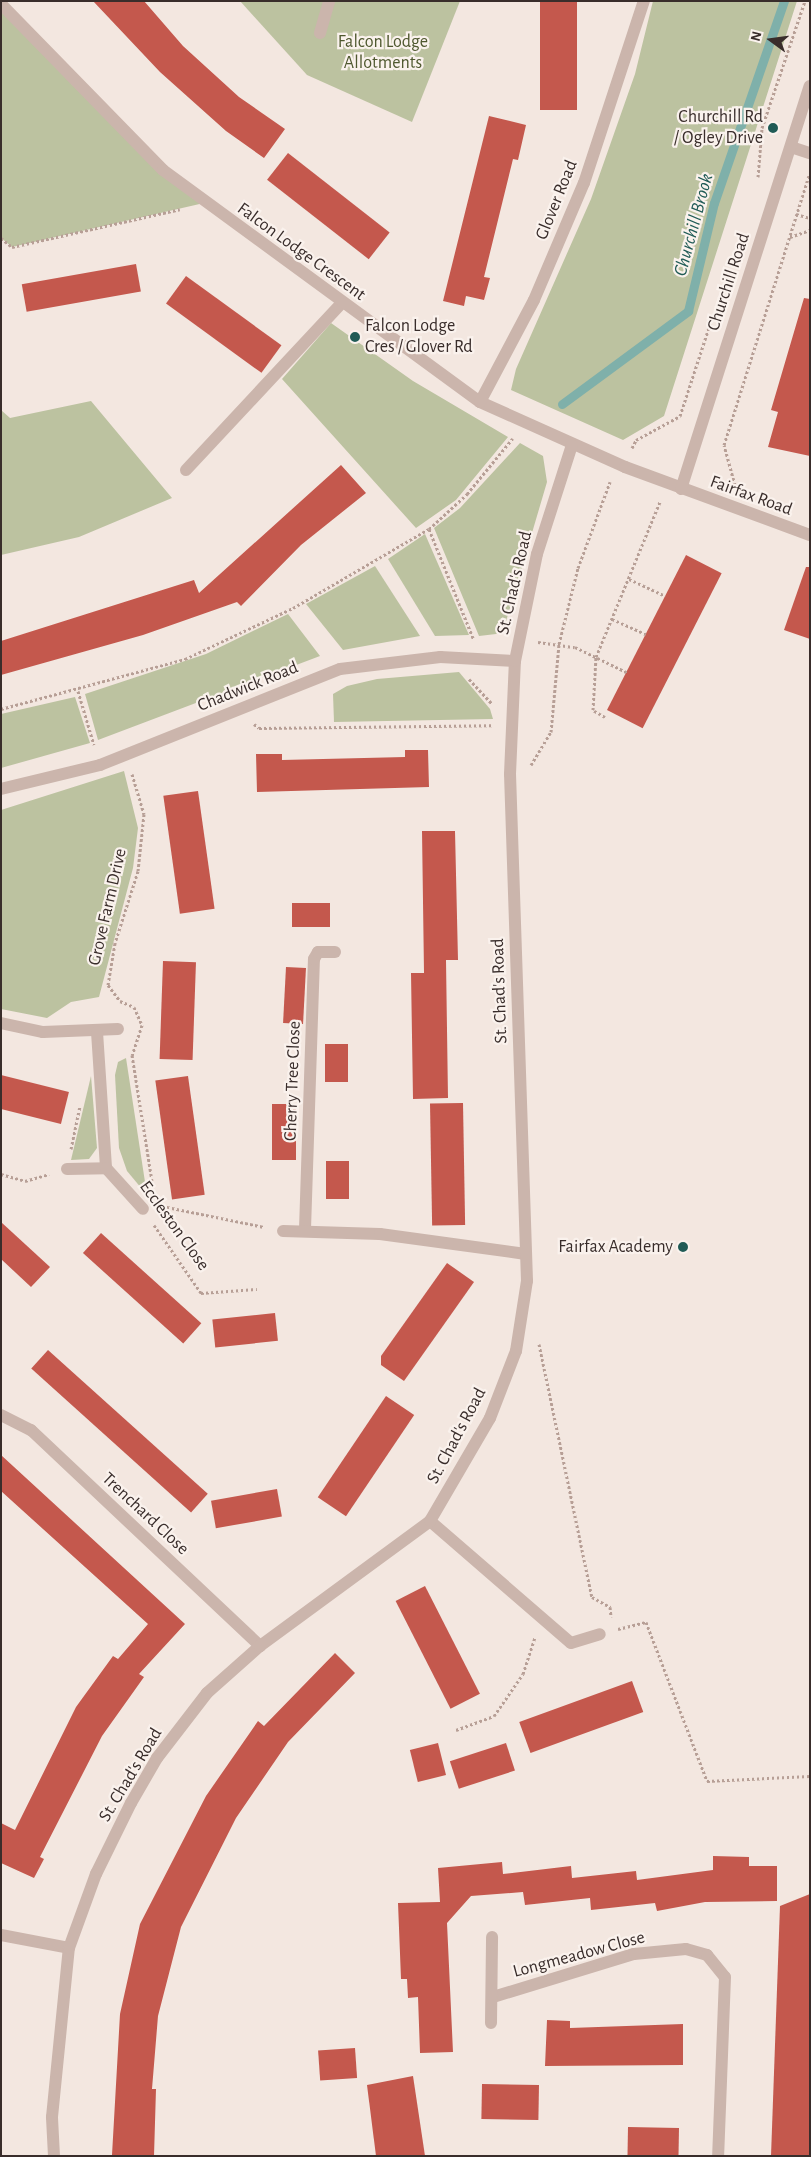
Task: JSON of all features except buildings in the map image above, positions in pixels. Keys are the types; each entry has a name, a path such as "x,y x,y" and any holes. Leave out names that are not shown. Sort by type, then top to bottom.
{"street":[{"path":"320,33 329,1"},
{"name":"Glover Road","path":"480,402 534,300 584,184 644,1"},
{"name":"Falcon Lodge Crescent","path":"1,4 110,118 204,203 342,304 480,402 572,445 681,489"},
{"name":"Churchill Road","path":"681,489 810,86"},
{"path":"792,147 810,152"},
{"path":"186,470 342,304"},
{"name":"St. Chad's Road","path":"54,2156 53,2108 69,1948 96,1874 157,1758 207,1693 260,1646 430,1521 490,1418 516,1351 526,1254 510,774 515,661 537,554 572,445"},
{"name":"Fairfax Road","path":"681,489 810,535"},
{"name":"Chadwick Road","path":"1,789 100,765 340,669 448,657 481,657 515,661"},
{"name":"Cherry Tree Close","path":"305,1229 314,959 318,952 335,952"},
{"path":"1,1023 43,1032 97,1032 118,1029"},
{"path":"66,1169 106,1168 97,1032"},
{"name":"Eccleston Close","path":"106,1168 149,1207"},
{"path":"283,1230 305,1229 526,1254"},
{"name":"Trenchard Close","path":"1,1415 31,1430 260,1646"},
{"path":"430,1521 571,1643 600,1634"},
{"path":"1,1935 69,1948"},
{"name":"Longmeadow Close","path":"491,2023 493,1997 492,1937"},
{"name":"Longmeadow Close","path":"493,1997 634,1954 686,1948 707,1955 725,1977 718,2156"}],"path":[{"path":"754,188 762,128 805,1"},
{"path":"742,511 724,445 810,173"},
{"path":"1,238 12,247 204,203"},
{"path":"796,214 810,218"},
{"path":"790,237 810,230"},
{"path":"526,773 551,732 559,644 578,568 608,482 618,485 636,440 680,416 714,312"},
{"path":"1,709 78,691 185,659 247,631 429,529 500,459 524,422"},
{"path":"605,717 593,710 596,657 662,503 653,499"},
{"path":"429,529 481,657"},
{"path":"629,579 665,596"},
{"path":"612,619 646,634"},
{"path":"520,640 559,644 596,657 628,673"},
{"path":"448,657 512,725"},
{"path":"78,691 100,765"},
{"path":"236,710 259,728 512,725"},
{"name":"Grove Farm Drive","path":"127,754 144,814 138,871 115,943 108,985 120,1001 134,1007 142,1025 132,1055 154,1195"},
{"path":"1,1174 25,1181 66,1169"},
{"path":"149,1207 283,1230"},
{"name":"Eccleston Close","path":"149,1207 201,1293 257,1289"},
{"path":"537,1333 575,1531 592,1597 610,1607 614,1630 646,1622 707,1781 810,1776"},
{"path":"456,1730 494,1716 523,1674 541,1618"}],"green space":[{"name":"Falcon Lodge Allotments","path":"240,1 460,1 412,122 307,75"},
{"path":"653,1 797,1 664,416 623,440 511,390 516,369 591,199 635,74"},
{"path":"1,4 204,203 12,247 1,238"},
{"path":"331,323 413,381 508,437 456,500 416,528 282,379"},
{"path":"91,401 172,498 79,537 1,555 1,410 10,418"},
{"path":"520,443 543,456 547,482 504,628 496,634 479,636 434,528 460,508"},
{"path":"425,534 469,635 435,636 388,559"},
{"path":"375,566 420,636 343,650 306,604"},
{"path":"288,614 320,656 98,740 85,694 206,654"},
{"path":"459,672 490,709 493,719 334,722 333,694 347,686 377,679"},
{"path":"75,697 90,743 1,768 1,714"},
{"path":"124,771 138,828 133,868 99,997 71,1002 47,1018 1,1009 1,810"},
{"path":"126,1058 147,1195 127,1171 119,1148 115,1075 118,1062"},
{"path":"91,1076 97,1148 89,1159 71,1160"}],"waterway":[{"name":"Churchill Brook","path":"562,404 688,311 714,203 784,1"}],"place":[{"name":"Churchill Rd / Ogley Drive","path":"773,128"},
{"name":"Falcon Lodge Cres / Glover Rd","path":"355,337"},
{"name":"Fairfax Academy","path":"683,1247"}]}
